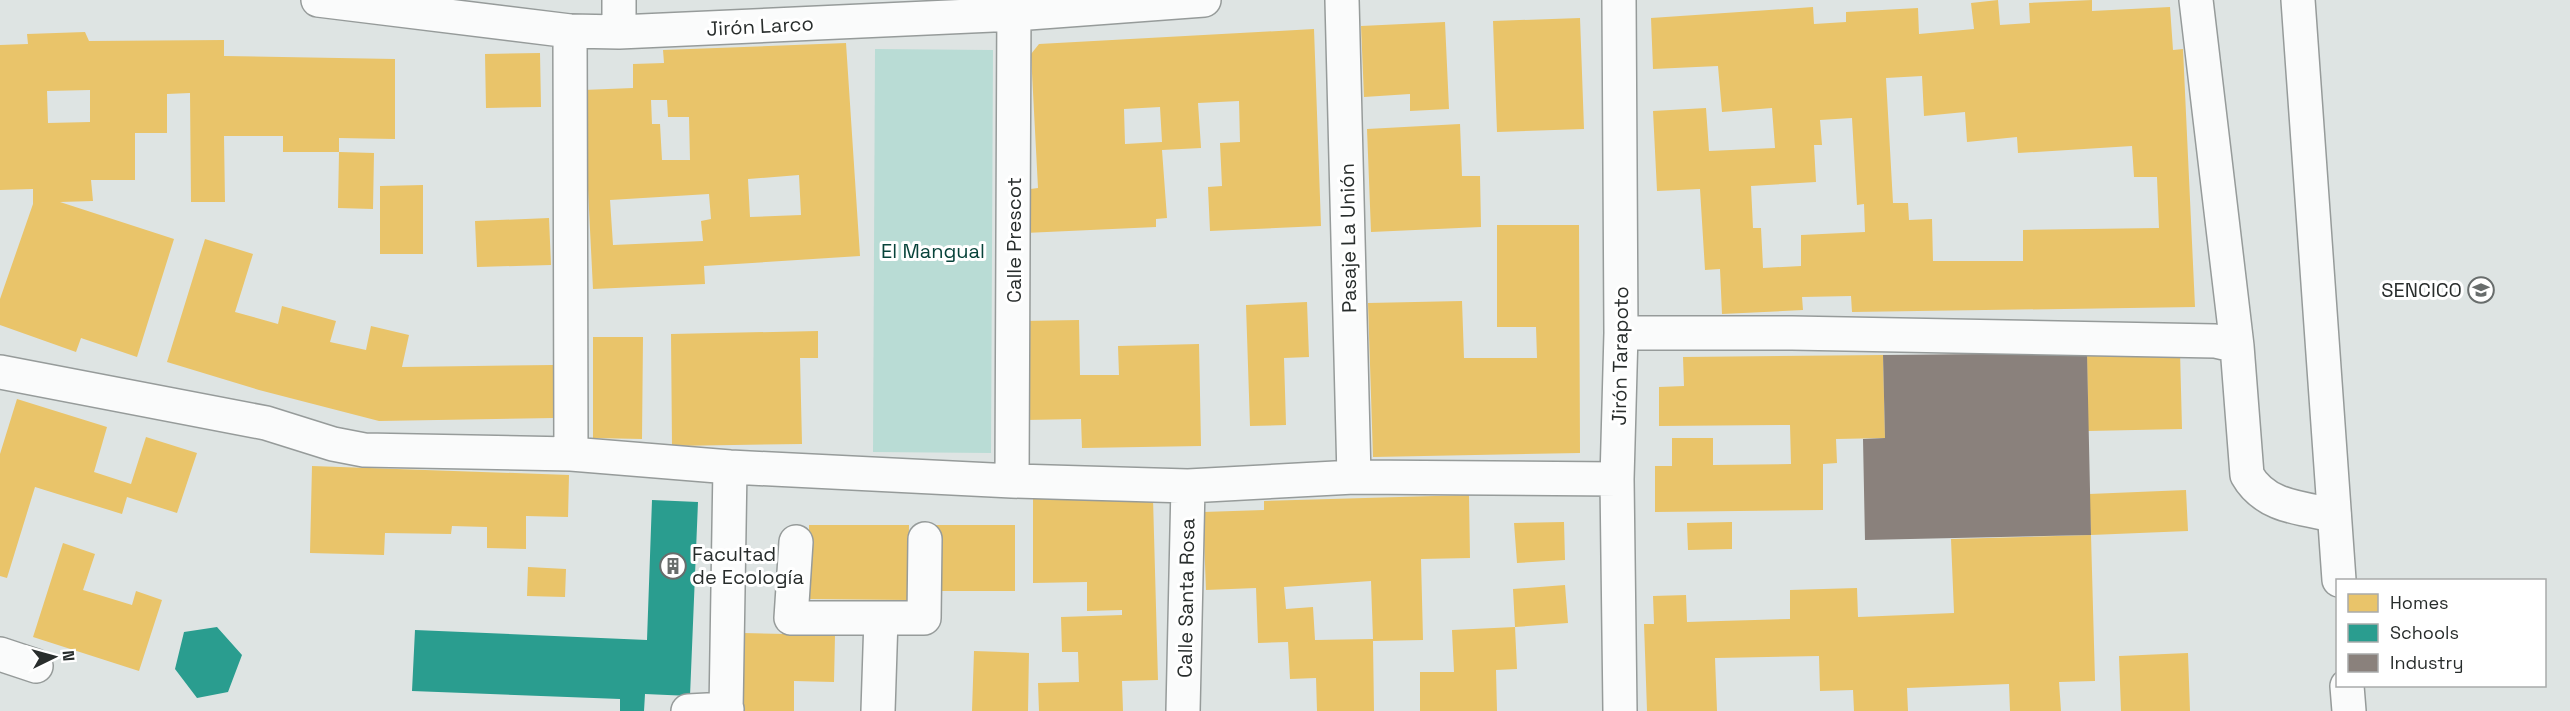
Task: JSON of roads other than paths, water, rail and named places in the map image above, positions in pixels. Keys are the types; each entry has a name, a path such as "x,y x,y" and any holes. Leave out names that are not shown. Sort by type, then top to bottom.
{"main road":[{"name":"Jirón Larco","path":"318,0 570,31 619,32 1015,7 1204,0"},
{"path":"619,0 619,32"},
{"name":"Pasaje La Unión","path":"1342,0 1354,477"},
{"name":"Jirón Tarapoto","path":"1619,0 1622,333 1617,479 1620,711"},
{"path":"2196,0 2237,346 2247,476 2255,489 2275,502 2334,515"},
{"path":"2298,0 2339,579"},
{"name":"Calle Prescot","path":"1012,481 1015,7"},
{"path":"570,31 571,454"},
{"path":"1622,333 1792,333 2215,341 2237,346"},
{"path":"0,372 266,423 333,444 364,450 571,454 730,467 1012,481 1188,486 1354,477 1617,479"},
{"path":"688,711 727,710 730,467"},
{"name":"Calle Santa Rosa","path":"1183,711 1188,486"},
{"path":"796,542 790,618 924,618 926,538"},
{"path":"878,711 881,618"},
{"path":"0,654 36,666"},
{"path":"2347,687 2349,711"}],"place":[{"name":"SENCICO","path":"2481,290"},
{"name":"Facultad de Ecología","path":"673,566"}],"park label":[{"name":"El Mangual","path":"933,251"}]}
